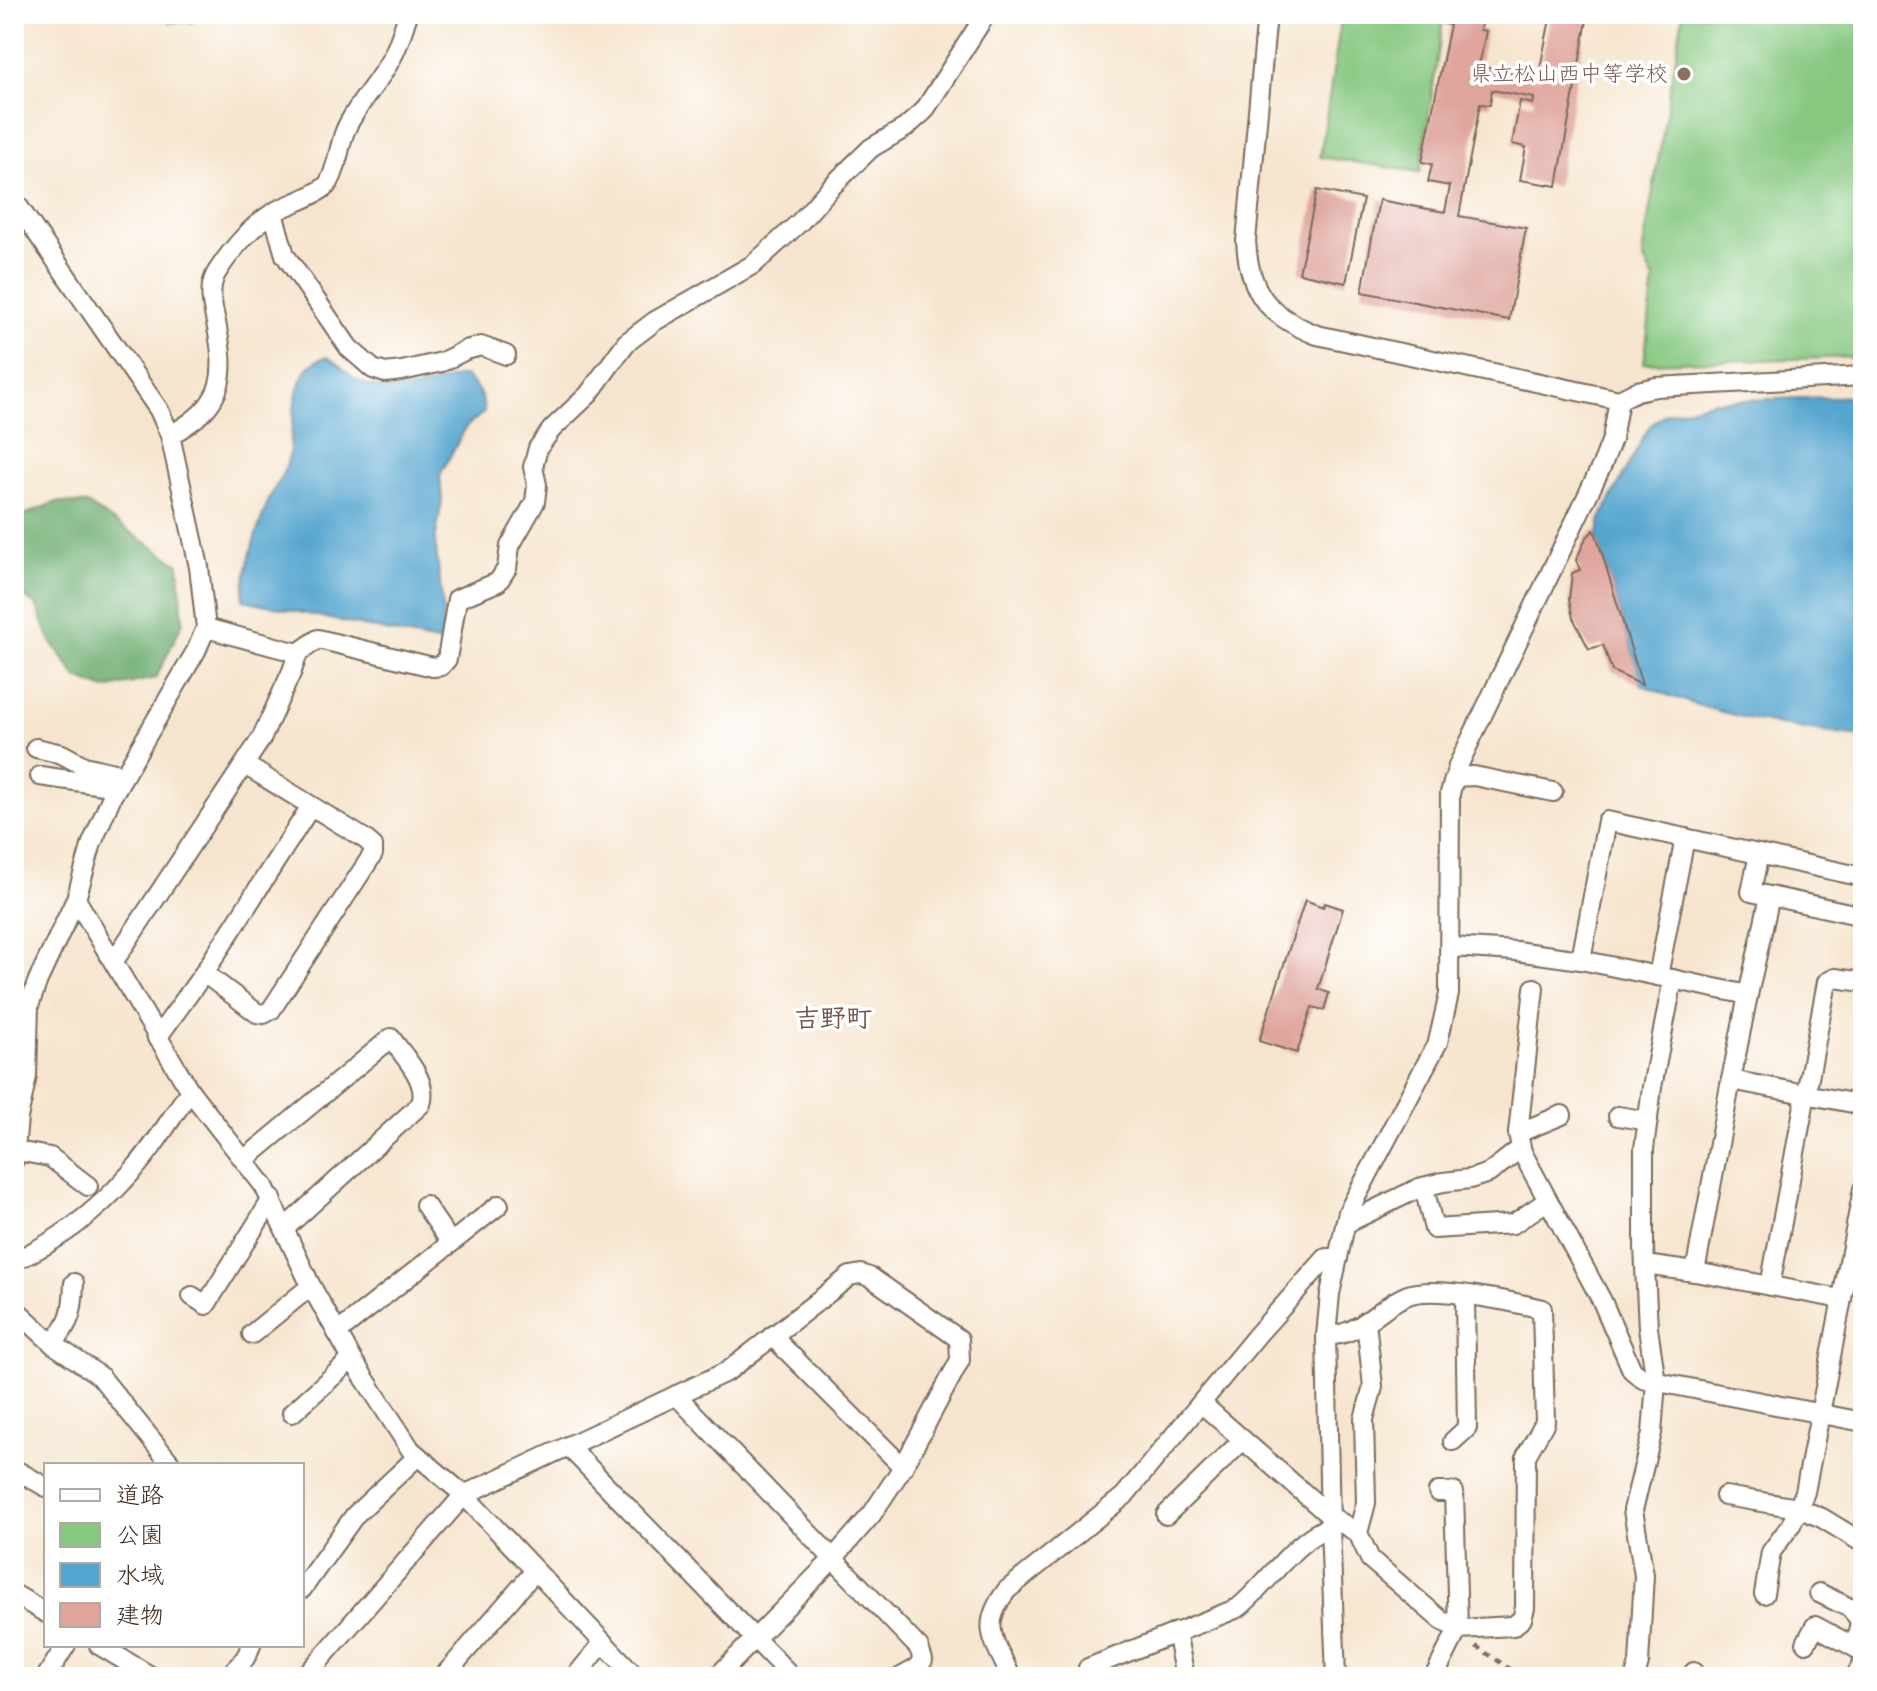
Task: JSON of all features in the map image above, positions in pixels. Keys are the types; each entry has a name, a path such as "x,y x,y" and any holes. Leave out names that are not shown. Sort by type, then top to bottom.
{"street":[{"path":"170,435 193,423 206,411 222,375 223,354 211,299 217,273 247,235 273,213 326,186 349,122 392,58 408,14"},
{"path":"114,961 245,765 273,712 298,653 318,639 433,667 441,666 447,659 457,599 498,582 507,568 510,546 535,502 537,485 533,467 538,448 552,429 588,395 626,343 655,321 754,264 800,222 871,148 905,128 924,111 986,14"},
{"path":"1267,14 1246,241 1248,268 1257,291 1271,310 1291,325 1317,335 1619,400 1637,391 1656,387 1863,376"},
{"path":"14,200 159,410 170,435 199,567 206,628 196,651 120,781 92,843 76,899 22,998 27,1076 18,1118 15,1155 50,1157 88,1186"},
{"path":"273,213 285,255 349,348 373,369 385,373 402,371 442,362 481,346 506,355"},
{"path":"1336,1677 1326,1336 1345,1224 1348,1212 1438,1042 1449,994 1450,793 1455,777 1602,465 1612,439 1619,400"},
{"path":"206,628 298,653"},
{"path":"36,748 62,754 120,781"},
{"path":"204,973 257,1013 264,1014 271,1010 373,854 373,846 245,765"},
{"path":"40,776 120,781"},
{"path":"1455,777 1474,776 1553,792"},
{"path":"157,1038 204,973 311,806"},
{"path":"1581,960 1607,821 1863,877"},
{"path":"1635,1677 1639,1663 1644,1575 1633,1510 1652,1433 1656,1382 1648,1328 1644,1149 1685,838"},
{"path":"1759,854 1751,892 1863,916"},
{"path":"1695,1272 1770,896"},
{"path":"76,899 190,1091 272,1199 311,1286 337,1333 411,1450 464,1495 636,1677"},
{"path":"1825,928 1828,909"},
{"path":"1450,947 1516,951 1581,960 1748,995"},
{"path":"1770,1286 1827,982 1835,978 1863,982"},
{"path":"1534,988 1520,1140 1547,1201 1602,1301 1632,1370 1643,1379 1656,1382 1863,1422"},
{"path":"244,1160 391,1038 422,1084 424,1095 421,1104 285,1228"},
{"path":"1731,1080 1863,1105"},
{"path":"14,1261 44,1245 107,1198 131,1174 190,1091"},
{"path":"1345,1224 1424,1187 1489,1173 1520,1140 1562,1115"},
{"path":"1618,1116 1648,1121"},
{"path":"1424,1187 1434,1229 1513,1224 1547,1201"},
{"path":"1764,1594 1771,1552 1791,1525 1805,1492 1863,1189"},
{"path":"192,1296 206,1305 272,1199"},
{"path":"425,1205 451,1243"},
{"path":"337,1333 499,1205"},
{"path":"1011,1677 991,1631 994,1606 1031,1569 1124,1496 1258,1334 1326,1258 1338,1258"},
{"path":"1645,1265 1841,1299"},
{"path":"305,1677 464,1495 728,1371 850,1276 861,1274 872,1278 959,1339 960,1360 903,1467 863,1525 717,1677"},
{"path":"53,1344 69,1324 73,1313 74,1283"},
{"path":"252,1334 311,1286"},
{"path":"1326,1336 1345,1333 1409,1294 1452,1293 1542,1309 1545,1422 1526,1456 1525,1608 1522,1619 1513,1626 1458,1629 1441,1620 1370,1559 1358,1533 1366,1503 1364,1419 1373,1387 1366,1321"},
{"path":"1453,1441 1467,1428 1465,1297"},
{"path":"14,1308 53,1344 100,1376 170,1463"},
{"path":"772,1336 903,1467"},
{"path":"292,1413 352,1359"},
{"path":"676,1395 919,1648 923,1660 917,1668 901,1677"},
{"path":"1202,1404 1330,1522 1358,1533"},
{"path":"1166,1515 1243,1440"},
{"path":"568,1446 792,1677"},
{"path":"304,1581 355,1515 418,1456"},
{"path":"14,1469 44,1486"},
{"path":"1434,1677 1458,1629 1454,1492 1438,1492"},
{"path":"1725,1496 1798,1508 1822,1518 1863,1543"},
{"path":"1092,1677 1088,1668 1238,1608 1256,1594 1299,1546 1330,1522"},
{"path":"443,1677 535,1571"},
{"path":"1819,1593 1850,1608 1860,1620 1861,1655 1855,1677"},
{"path":"14,1594 44,1612"},
{"path":"1806,1643 1815,1626 1861,1655"},
{"path":"1176,1632 1185,1677"},
{"path":"575,1677 603,1643"},
{"path":"46,1677 65,1647"},
{"path":"102,1647 152,1677"},
{"path":"238,1674 250,1647"}],"path":[{"path":"1458,1629 1460,1636 1522,1677"}],"green space":[{"path":"158,14 200,14 192,22 171,22"},
{"path":"1342,14 1444,14 1420,172 1320,157"},
{"path":"1683,14 1863,14 1863,357 1644,363 1654,280 1643,258 1643,249"},
{"path":"56,502 87,504 179,564 183,622 156,678 105,689 77,678 50,640 36,605 14,590 14,519"}],"water":[{"path":"326,357 369,385 394,390 412,389 464,376 481,396 484,412 466,427 440,475 442,501 435,541 443,608 441,643 243,600 256,536 288,460 299,386 313,363"},
{"path":"1863,396 1863,737 1750,719 1696,705 1642,685 1597,537 1601,518 1649,427 1664,414 1715,401"}],"building":[{"path":"1446,14 1483,14 1480,30 1486,31 1479,66 1538,78 1551,14 1574,14 1573,18 1587,20 1557,186 1520,180 1526,147 1512,144 1520,101 1533,104 1534,98 1492,90 1490,105 1480,104 1459,216 1526,228 1509,320 1362,292 1379,200 1445,212 1450,186 1428,182 1432,164 1422,162 1450,25 1444,24"},
{"path":"1317,190 1363,199 1346,283 1299,273"},
{"path":"1594,530 1642,685 1612,671 1603,645 1589,649 1573,618 1569,600 1572,573 1580,570 1576,560 1586,538"},
{"path":"1305,900 1323,907 1325,903 1343,909 1318,989 1329,993 1324,1010 1312,1007 1297,1053 1259,1041"}],"place":[{"name":"県立松山西中等学校","path":"1684,74"}],"district":[{"name":"吉野町","path":"833,1019"}]}
